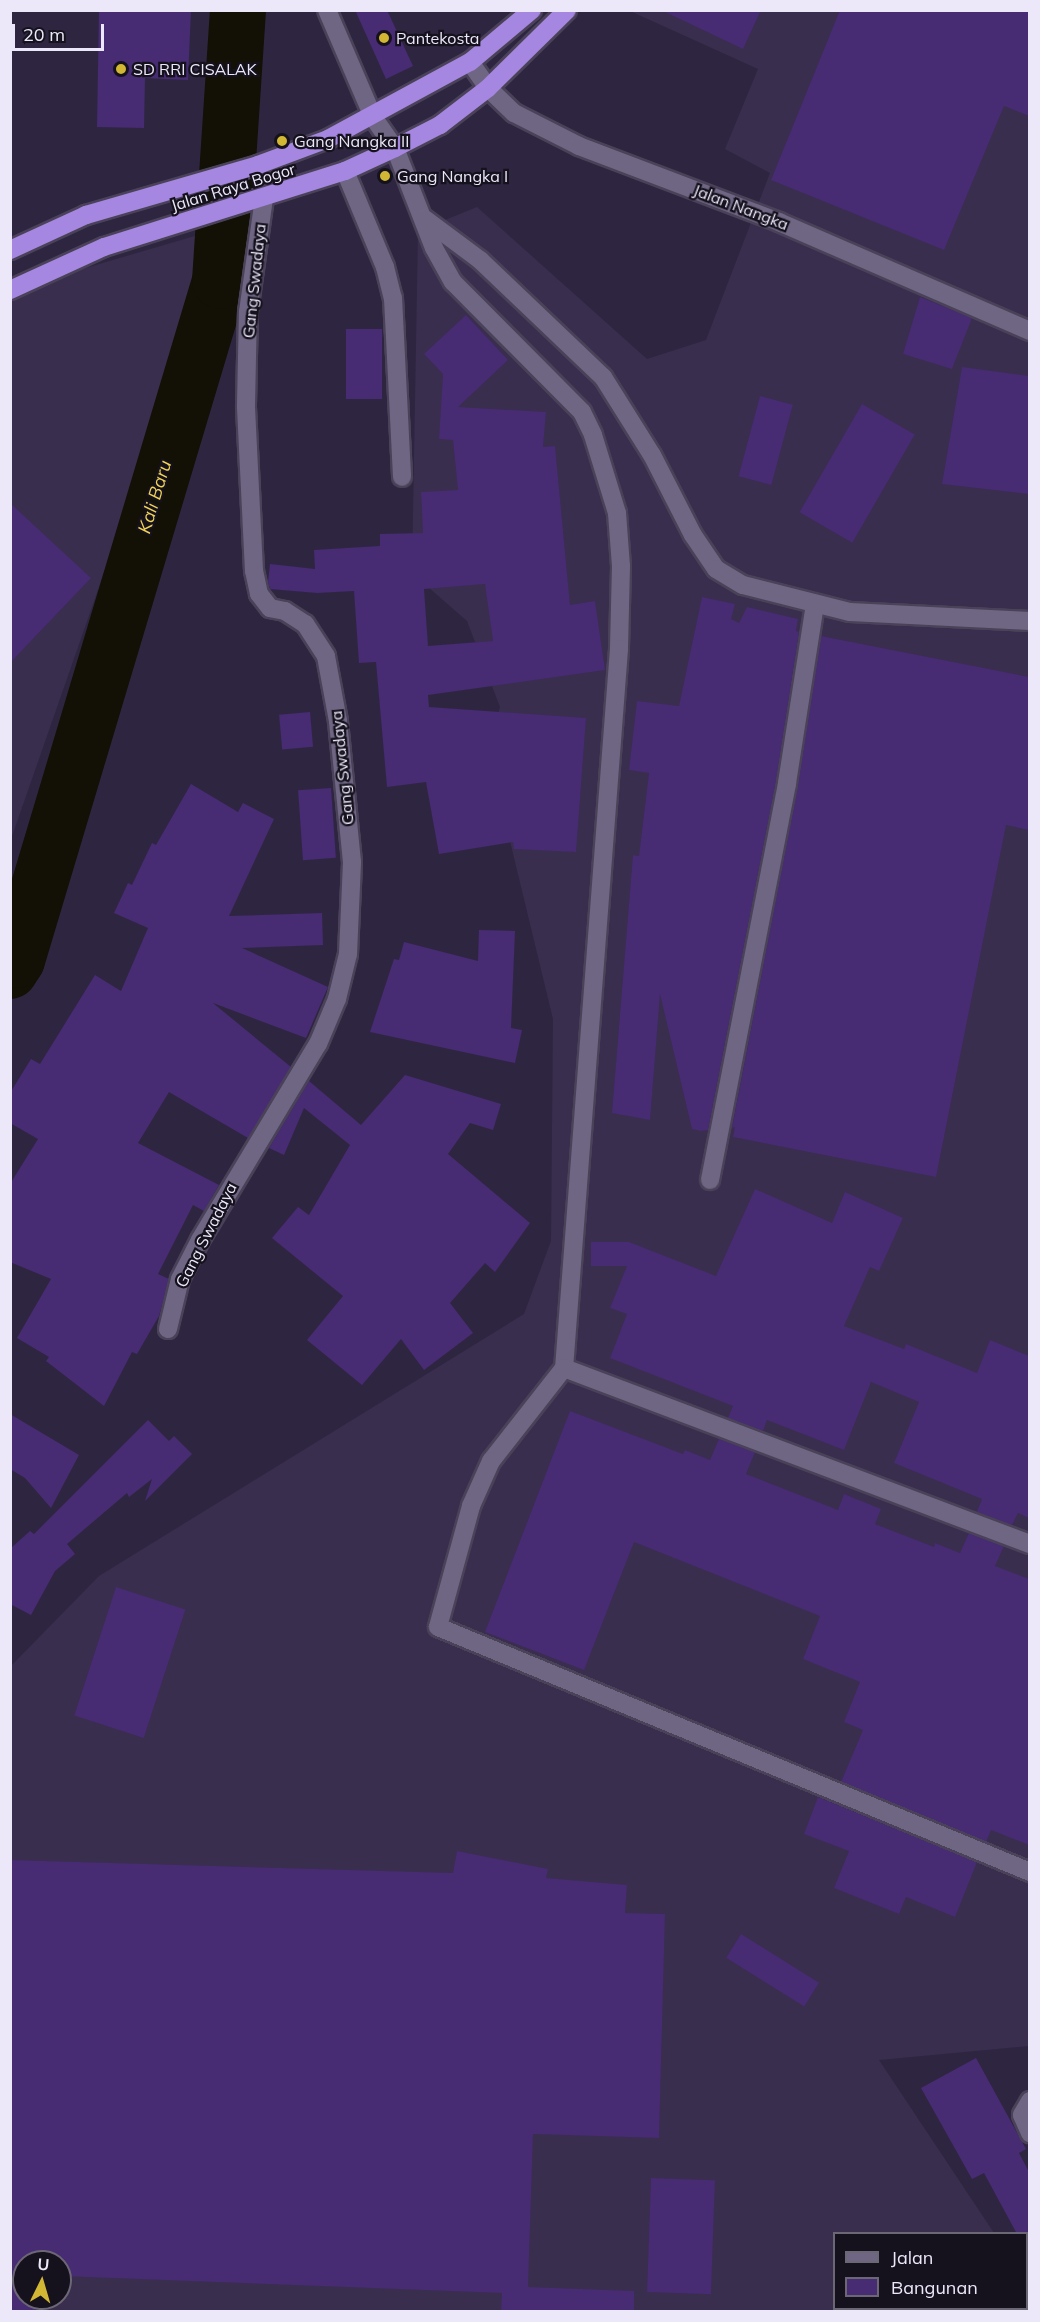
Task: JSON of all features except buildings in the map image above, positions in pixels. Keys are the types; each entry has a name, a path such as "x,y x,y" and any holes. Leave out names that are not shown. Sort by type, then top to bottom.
{"highway":[{"name":"Jalan Raya Bogor","path":"10,250 86,215 258,165 328,139 373,117 470,62 532,10"},
{"name":"Jalan Raya Bogor","path":"10,290 105,247 260,200 345,171 396,148 440,125 488,88 567,10"}],"street":[{"path":"327,10 373,117 396,148 435,248 453,282 582,412 593,435 616,513 621,566 619,649 564,1368 491,1461 471,1506 438,1627 1029,1872"},
{"name":"Jalan Nangka","path":"470,62 488,88 514,113 579,146 779,222 1029,331"},
{"path":"345,171 385,267 393,298 402,477"},
{"name":"Gang Swadaya","path":"168,1329 180,1280 200,1240 318,1044 337,999 348,954 352,862 338,721 326,656 305,624 285,611 270,608 259,594 254,571 246,370 248,312 260,200"},
{"path":"425,219 474,255 603,377 652,455 693,535 716,569 743,585 815,604 888,616 1029,621"},
{"path":"710,1180 787,783 815,604"},
{"path":"564,1368 1029,1544"},
{"path":"1029,2101 1022,2115 1029,2133"}],"shaded area":[{"path":"630,11 1029,11 1029,2046 879,2060 993,2232 833,2232 833,2310 1028,2310 1028,2297 1029,2311 11,2312 11,1666 99,1576 524,1314 551,1241 553,1019 488,750 500,707 467,621 412,573 418,231 477,207 647,359 706,340 770,173 725,149 758,69"},
{"path":"205,233 196,309 11,839 11,290"}],"waterway":[{"name":"Kali Baru","path":"10,971 17,960 220,281 238,10"}],"place":[{"name":"Pantekosta","path":"384,38"},
{"name":"SD RRI CISALAK","path":"121,69"},
{"name":"Gang Nangka II","path":"282,141"},
{"name":"Gang Nangka I","path":"385,176"}]}
